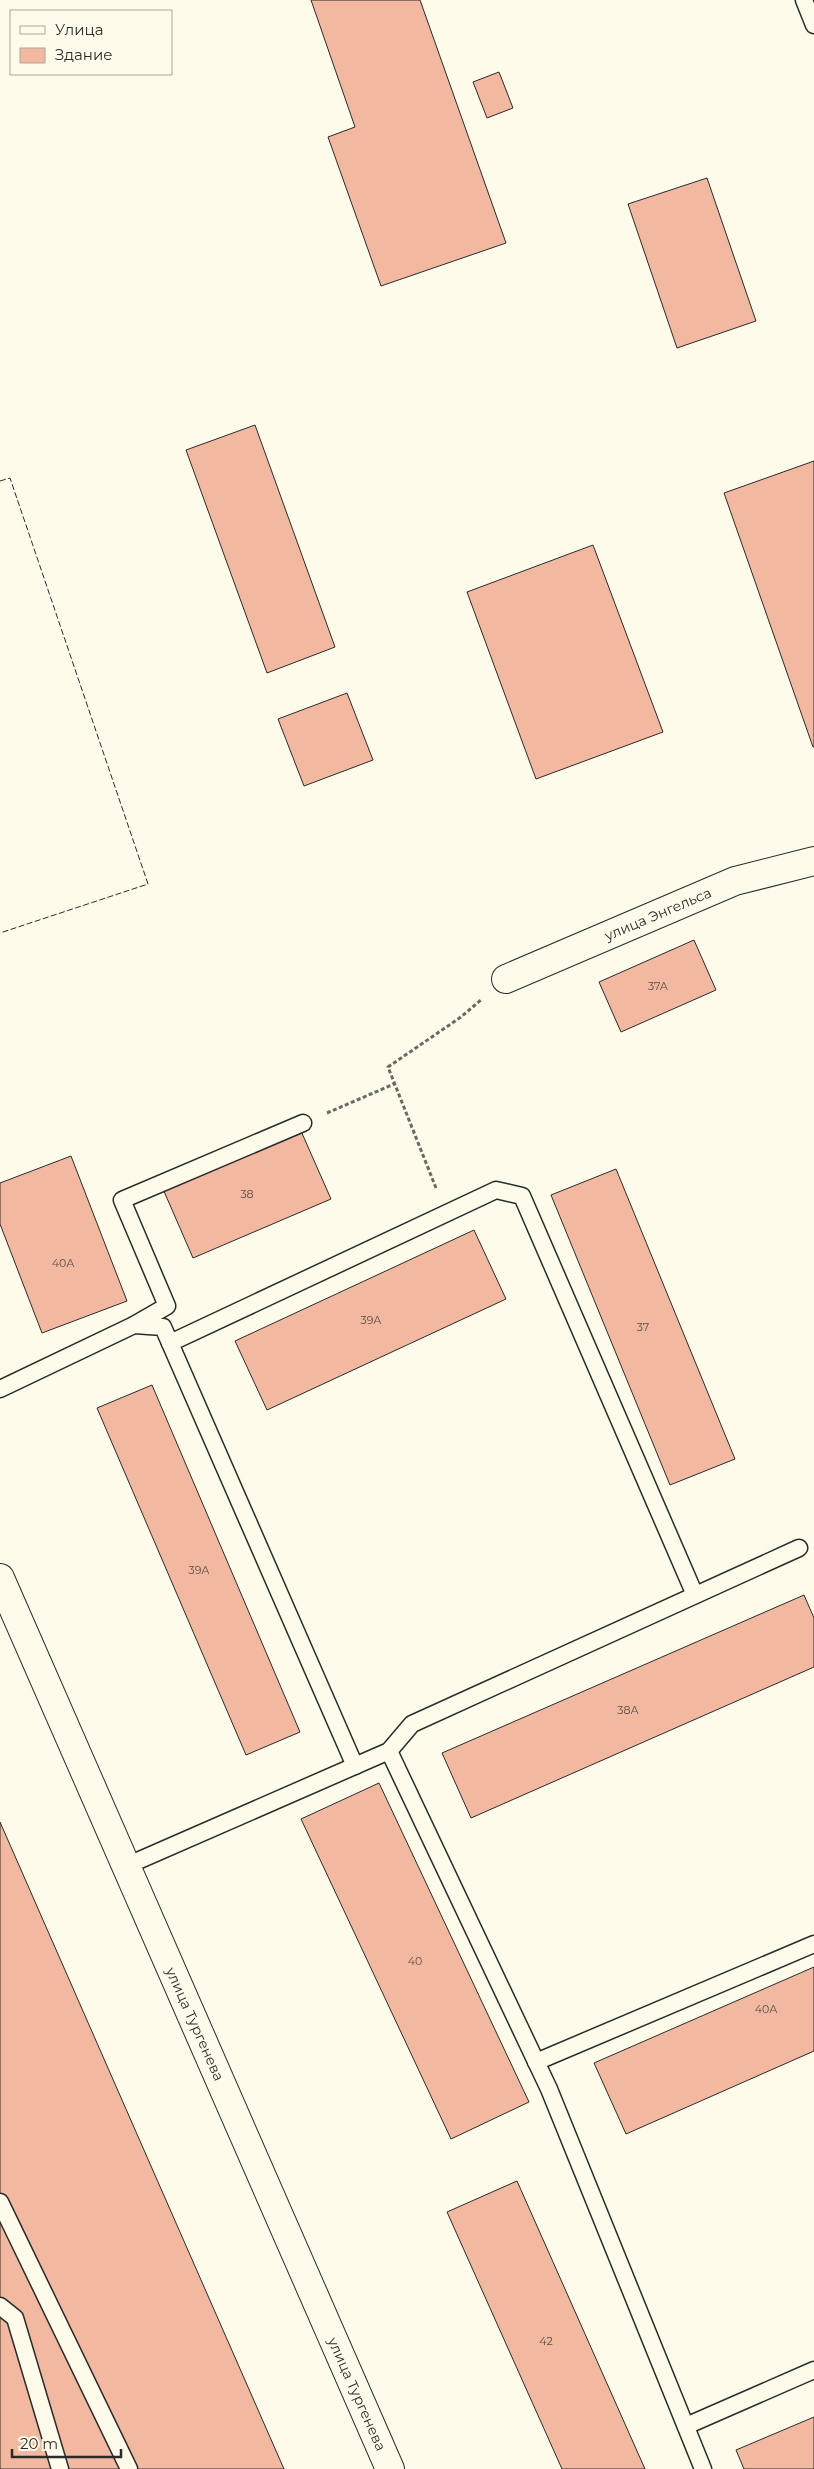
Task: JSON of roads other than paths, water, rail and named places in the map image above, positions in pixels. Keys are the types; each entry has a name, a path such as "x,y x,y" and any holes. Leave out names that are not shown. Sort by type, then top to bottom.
{"street":[{"name":"улица Энгельса","path":"506,979 735,881 814,861"},
{"name":"улица Тургенева","path":"0,1578 390,2469"}],"lane":[{"path":"804,0 814,25"},
{"path":"0,1389 134,1325 167,1306 122,1200 303,1123"},
{"path":"170,1343 496,1190 522,1196 694,1595"},
{"path":"134,1325 163,1327 355,1766"},
{"path":"126,1866 389,1751 412,1724 799,1548"},
{"path":"389,1751 549,2089 704,2469"},
{"path":"536,2062 814,1944"},
{"path":"1,2206 130,2469"},
{"path":"0,2306 15,2318 60,2469"},
{"path":"686,2426 814,2370"}]}
